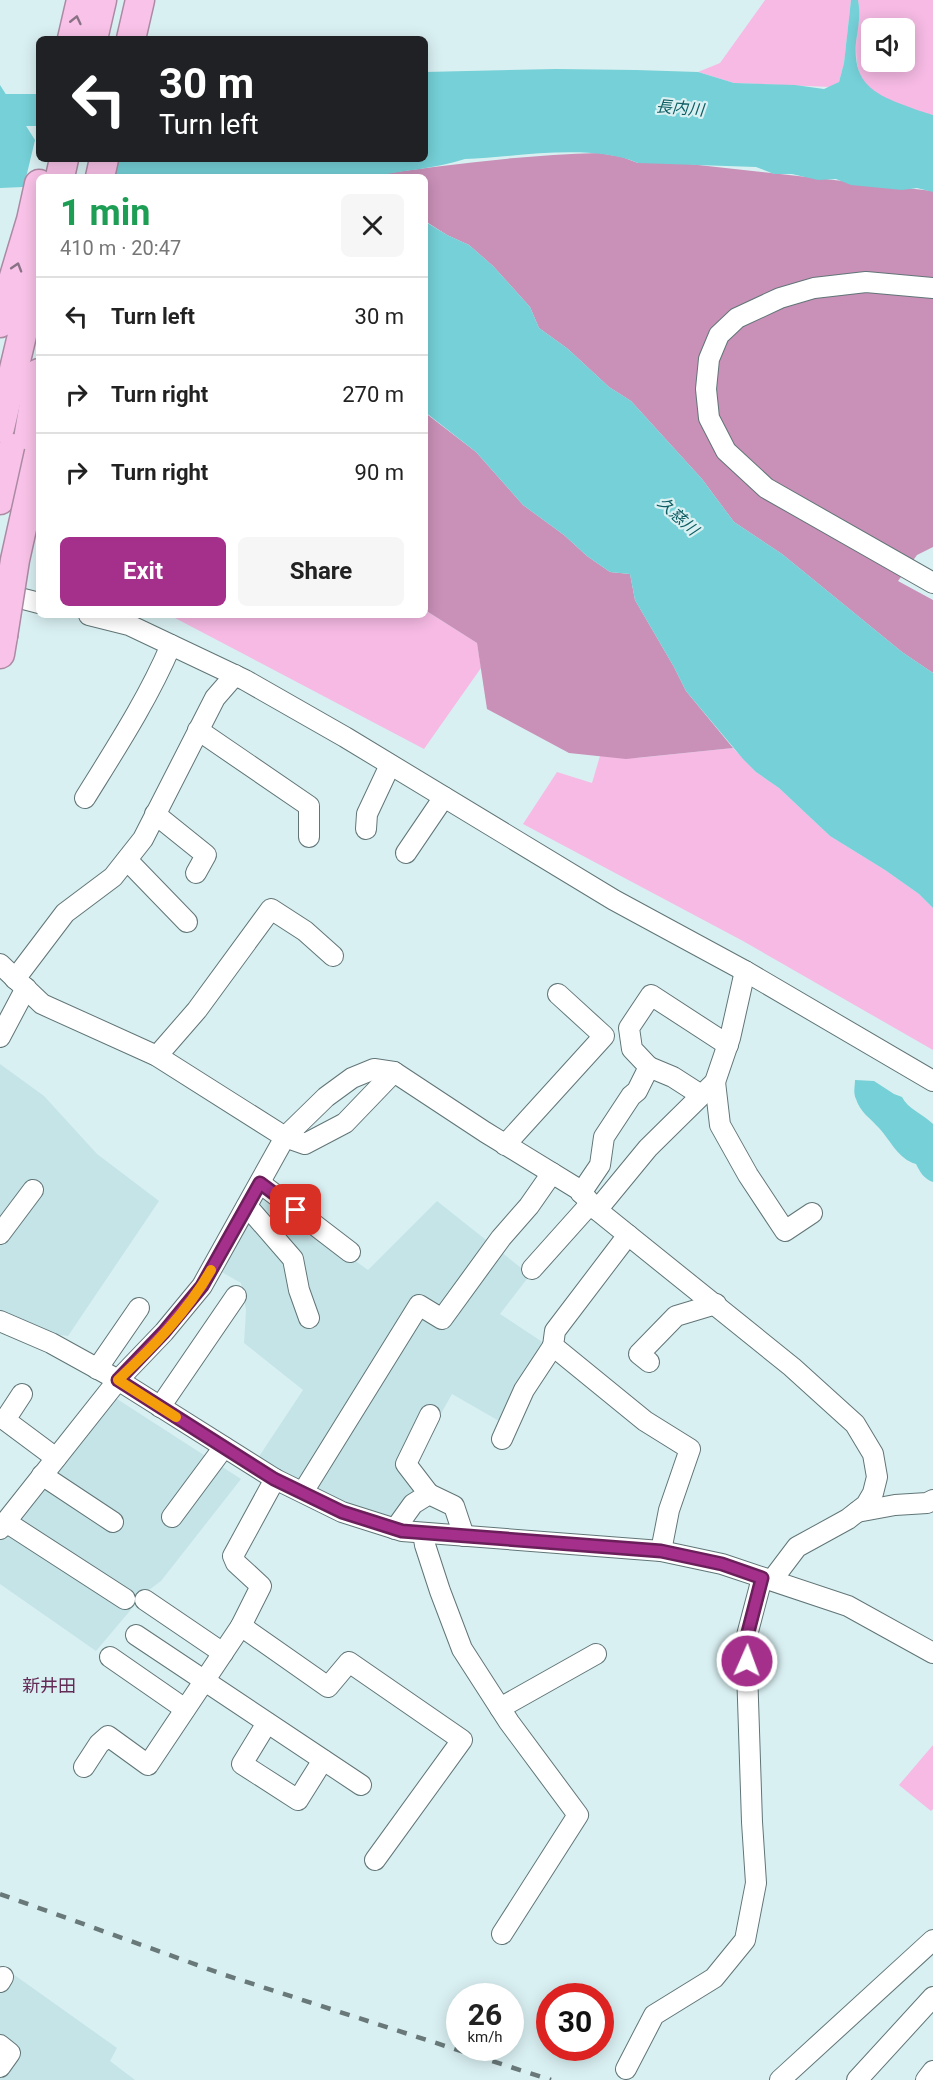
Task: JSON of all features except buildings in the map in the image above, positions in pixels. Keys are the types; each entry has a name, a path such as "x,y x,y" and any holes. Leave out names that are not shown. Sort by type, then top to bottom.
{"highway":[{"path":"73,36 81,0"},
{"path":"94,36 102,0"},
{"path":"112,36 120,0"},
{"path":"132,36 140,0"},
{"path":"0,323 36,198"},
{"path":"1,645 15,560 29,433 28,367 36,292"},
{"path":"0,500 36,350"},
{"path":"0,414 28,367"},
{"path":"0,428 28,367"},
{"path":"15,560 36,466"}],"street":[{"path":"933,288 866,282 814,288 780,298 736,318 719,335 709,359 706,389 709,418 726,452 766,488 933,583"},
{"path":"0,593 36,602"},
{"path":"101,618 129,625 235,675 614,900 745,971 933,1081"},
{"path":"85,798 133,720 158,675 171,645"},
{"path":"0,1037 20,983 65,913 113,877 143,839 215,698 235,675"},
{"path":"198,730 309,806 309,837"},
{"path":"366,829 367,814 390,765"},
{"path":"406,852 444,797"},
{"path":"155,814 206,855 196,873"},
{"path":"127,860 187,922"},
{"path":"157,1056 210,993 257,925 271,909 305,931 333,956"},
{"path":"0,964 42,1004 157,1056 285,1137 305,1144 345,1123 394,1072"},
{"path":"532,1269 590,1202 708,1088 728,1045 745,971"},
{"path":"505,1144 604,1036 558,994"},
{"path":"708,1088 649,1067 632,1049 629,1028 651,995 728,1045"},
{"path":"590,1202 600,1165 604,1137 631,1096 637,1091 649,1067"},
{"path":"223,1653 135,1600 3,1526 118,1380 164,1332 202,1286 285,1137 326,1097 352,1078 374,1069 394,1072 552,1173 716,1304 792,1367 855,1424 873,1454 877,1477 873,1492 866,1505 857,1512 797,1547 767,1579 746,1640 756,1883 745,1940 714,1978 654,2015 626,2069"},
{"path":"708,1088 720,1125 748,1175 786,1231 812,1213"},
{"path":"303,1492 418,1305 442,1319 552,1173"},
{"path":"260,1183 350,1252"},
{"path":"0,1234 33,1190"},
{"path":"247,1206 292,1259 299,1290 309,1318"},
{"path":"502,1439 524,1390 553,1346 555,1331 628,1235"},
{"path":"160,1407 236,1296"},
{"path":"649,1362 639,1354 676,1316 716,1304"},
{"path":"97,1369 139,1308"},
{"path":"0,1321 51,1343 118,1380 274,1479 342,1512 395,1529 423,1533 661,1551 722,1564 848,1606 933,1653"},
{"path":"553,1346 645,1421 690,1449 669,1510 661,1551"},
{"path":"22,1394 4,1420 56,1458"},
{"path":"430,1415 406,1464 429,1494 454,1506 464,1536"},
{"path":"172,1517 224,1447"},
{"path":"42,1475 113,1522"},
{"path":"84,1767 99,1744 108,1736 148,1765 241,1626 261,1586 236,1563 233,1556 274,1479"},
{"path":"395,1529 413,1504 429,1494"},
{"path":"857,1512 895,1505 931,1503"},
{"path":"423,1533 440,1591 462,1648 500,1708 578,1815 502,1934"},
{"path":"241,1626 328,1687 349,1662 462,1740 375,1860"},
{"path":"136,1635 203,1682 361,1785"},
{"path":"500,1708 596,1654"},
{"path":"110,1657 185,1708"},
{"path":"267,1723 242,1764 298,1800 323,1760"},
{"path":"780,2080 933,1940"},
{"path":"857,2080 933,1996"},
{"path":"0,2045 10,2053 0,2067"},
{"path":"926,2080 933,2071"}],"shaded area":[{"path":"765,0 851,0 844,63 839,82 831,87 734,83 698,72 720,63"},
{"path":"858,0 933,0 933,115 887,100 866,86 859,72 856,56"},
{"path":"599,153 622,157 638,163 680,163 933,191 933,547 917,555 898,581 933,600 933,673 902,652 782,554 734,522 702,479 631,401 609,387 568,349 539,328 530,307 493,266 469,245 428,223 428,174 380,174 448,165"},
{"path":"428,415 476,452 523,505 564,535 587,556 610,572 630,574 635,600 686,691 733,748 626,759 569,753 487,709 477,643 428,612"},
{"path":"428,612 477,643 481,668 424,749 175,618 428,618"},
{"path":"733,748 756,772 779,788 830,836 885,870 919,894 933,908 933,1050 743,941 523,824 557,772 592,783 600,756 637,758"},
{"path":"0,1064 44,1096 97,1154 159,1201 68,1336 0,1328"},
{"path":"261,1193 368,1270 437,1201 530,1275 500,1314 544,1343 499,1421 452,1394 413,1464 416,1491 391,1521 343,1501 258,1458 303,1390 244,1343 246,1310 241,1283 218,1270"},
{"path":"114,1397 241,1479 161,1581 145,1593 96,1651 0,1584 0,1539 21,1509"},
{"path":"933,1745 933,1809 931,1811 899,1785"},
{"path":"13,1974 117,2048 110,2061 135,2080 0,2080 0,1983"}],"water":[{"path":"851,0 858,0 857,66 866,83 880,95 933,115 933,192 917,188 902,190 851,185 836,179 818,180 792,174 774,174 756,167 638,163 619,157 576,152 465,159 389,174 36,174 36,189 23,187 0,188 0,85 36,140 36,162 428,162 428,72 556,69 698,72 734,83 795,85 824,89 839,82 844,63"},
{"name":"久慈川","path":"428,223 469,245 493,266 530,307 539,328 568,349 609,387 631,401 702,479 734,522 782,554 902,652 933,673 933,908 919,894 885,870 830,836 779,788 756,772 686,691 635,600 630,574 610,572 587,556 564,535 523,505 476,452 428,414"},
{"path":"855,1080 874,1081 902,1097 908,1105 933,1124 933,1182 925,1177 916,1164 900,1154 863,1111 855,1097"}],"pier":[{"path":"36,136 36,162 115,162 113,174 36,174 36,192 23,190"}],"waterway":[{"name":"長内川","path":"0,110 36,110"}],"railway":[{"path":"0,1894 225,1975 551,2080"}],"slow traffic":[{"path":"176,1417 118,1380 164,1332 202,1286 211,1270"}],"district":[{"name":"新井田","path":"49,1685"}],"route":[{"path":"296,1210 260,1183 202,1286 164,1332 118,1380 274,1479 342,1512 402,1531 661,1551 722,1564 762,1578 746,1640 747,1661"}]}
